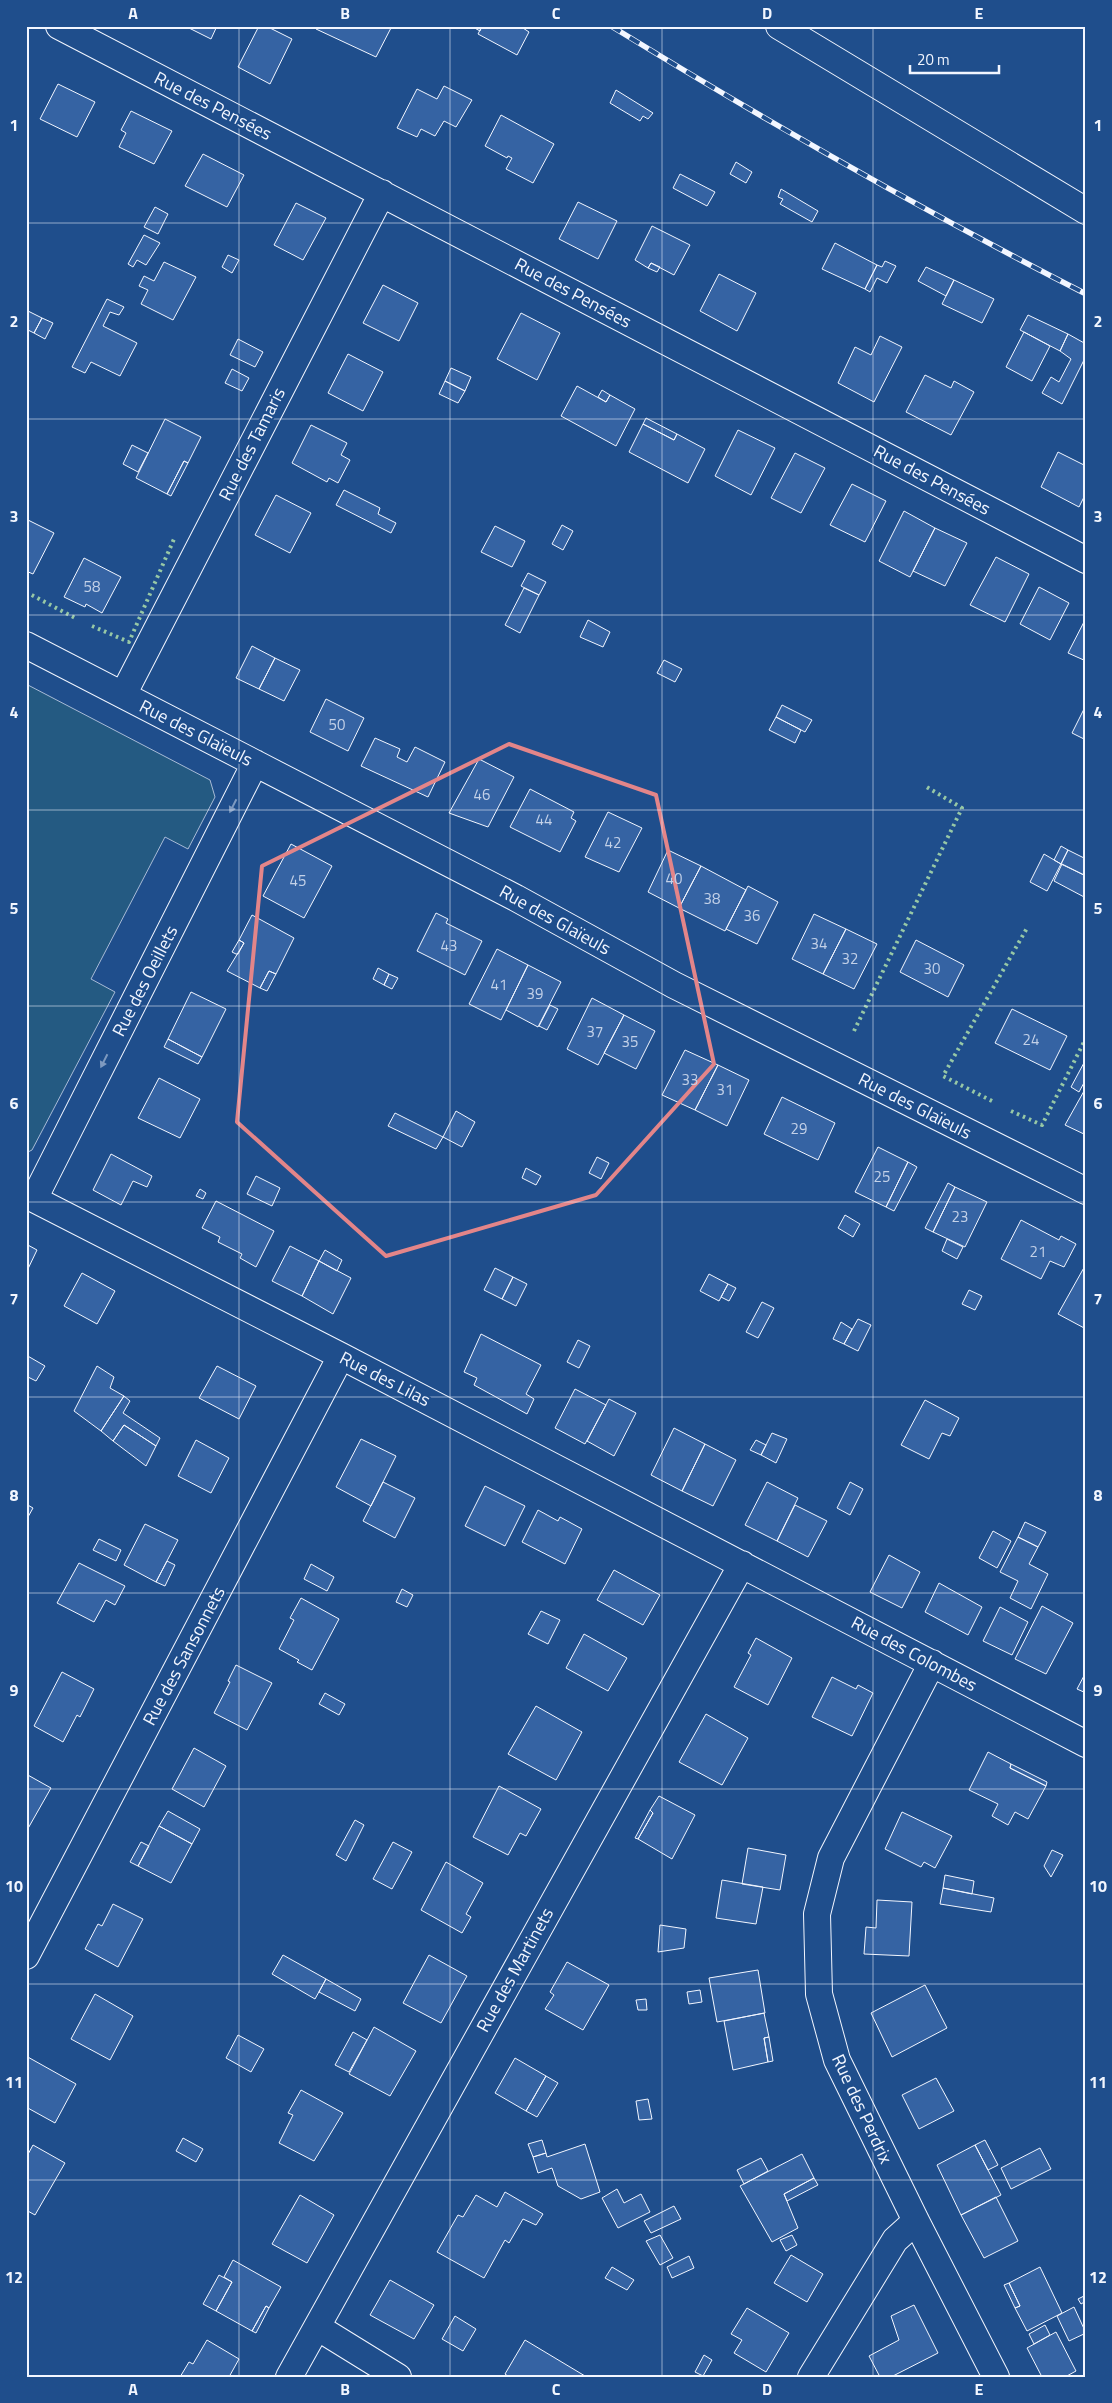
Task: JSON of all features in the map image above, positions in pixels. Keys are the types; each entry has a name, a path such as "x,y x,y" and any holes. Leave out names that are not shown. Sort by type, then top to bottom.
{"street":[{"name":"Rue des Pensées","path":"59,26 1086,560"},
{"path":"779,26 1086,210"},
{"name":"Rue des Tamaris","path":"123,695 382,193"},
{"name":"Rue des Glaïeuls","path":"26,645 507,894 674,986 1086,1191"},
{"name":"Rue des Oeillets","path":"30,1197 255,763"},
{"name":"Rue des Lilas","path":"30,1197 742,1564"},
{"name":"Rue des Sansonnets","path":"26,1956 341,1356"},
{"name":"Rue des Colombes","path":"742,1564 1086,1744"},
{"name":"Rue des Martinets","path":"289,2377 742,1564"},
{"name":"Rue des Perdrix","path":"932,1664 830,1858 817,1914 819,1994 837,2060 916,2221 996,2377"},
{"path":"811,2377 894,2240 916,2221"},
{"path":"317,2327 398,2377"}],"highlighted area":[{"path":"509,744 656,795 714,1064 596,1195 386,1256 237,1122 262,866"}],"shaded area":[{"path":"26,684 210,780 215,797 188,849 165,837 91,979 115,992 32,1150 26,1153"}],"building":[{"path":"185,26 217,26 211,39"},
{"path":"259,26 266,26 292,39 270,84 238,67"},
{"path":"317,26 392,26 376,57 316,29"},
{"path":"471,26 482,26 480,31"},
{"path":"482,26 520,26 529,32 517,55 478,34"},
{"path":"58,84 95,102 77,137 40,119"},
{"path":"444,86 472,100 456,127 444,121 435,136 421,129 417,137 397,128 417,89 437,99"},
{"path":"616,90 653,113 648,119 643,116 640,121 610,103"},
{"path":"131,111 172,131 154,164 119,147 126,133 121,130"},
{"path":"501,115 554,144 533,183 506,169 512,158 508,156 507,158 485,146"},
{"path":"203,154 244,175 227,207 185,186"},
{"path":"736,162 752,172 746,183 730,174"},
{"path":"680,174 715,192 707,206 673,188"},
{"path":"781,189 818,211 812,222 780,204 783,199 778,197"},
{"path":"578,202 617,221 598,259 559,239"},
{"path":"296,203 326,218 303,260 274,245"},
{"path":"155,207 168,214 158,234 144,227"},
{"path":"652,226 690,245 674,275 651,263 648,268 635,260"},
{"path":"144,235 160,243 146,265 137,260 133,267 128,264"},
{"path":"835,243 877,265 865,289 822,269"},
{"path":"228,255 239,260 232,273 222,267"},
{"path":"885,261 896,266 887,283 877,278 870,292 865,289 877,265 882,267"},
{"path":"164,262 196,277 173,320 141,304 148,290 139,286 144,276 154,281"},
{"path":"651,263 660,267 657,272 648,268"},
{"path":"926,267 954,280 946,296 918,281"},
{"path":"719,274 756,293 737,331 700,311"},
{"path":"954,280 994,299 982,323 942,304"},
{"path":"383,285 418,303 399,341 363,323"},
{"path":"107,299 124,307 119,315 110,312 103,326 137,343 120,376 91,362 85,373 72,367"},
{"path":"26,310 42,318 34,333 26,329"},
{"path":"521,313 560,333 537,380 497,359"},
{"path":"1028,315 1068,334 1060,351 1020,330"},
{"path":"42,318 53,323 45,339 34,333"},
{"path":"1024,332 1050,346 1032,381 1006,367"},
{"path":"1068,334 1086,344 1086,356 1062,404 1042,393 1051,377 1059,382 1071,359 1060,351"},
{"path":"880,336 902,347 874,402 838,383 855,347 871,355"},
{"path":"238,339 263,352 255,367 230,355"},
{"path":"348,354 383,372 363,411 328,393"},
{"path":"451,368 471,377 465,391 445,381"},
{"path":"232,369 249,378 242,391 225,383"},
{"path":"925,375 951,388 954,381 974,392 951,435 906,412"},
{"path":"445,381 465,391 458,403 439,394"},
{"path":"577,386 606,402 610,395 635,409 616,446 561,416"},
{"path":"602,390 610,395 606,402 598,397"},
{"path":"646,418 677,434 674,440 643,424"},
{"path":"165,419 201,437 188,463 184,461 167,494 136,478"},
{"path":"643,424 674,440 677,434 705,449 688,483 629,452"},
{"path":"311,425 347,443 341,455 350,460 338,483 329,478 327,482 292,463"},
{"path":"738,430 775,448 751,495 715,476"},
{"path":"132,445 148,453 138,472 123,464"},
{"path":"1058,452 1086,466 1086,493 1079,507 1041,487"},
{"path":"795,453 825,468 801,513 771,498"},
{"path":"184,461 188,463 171,496 167,494"},
{"path":"852,484 886,501 865,542 830,525"},
{"path":"344,490 380,508 378,514 396,523 391,533 336,505"},
{"path":"276,495 311,513 290,553 255,535"},
{"path":"904,511 935,528 910,577 879,561"},
{"path":"26,519 54,533 33,574 26,571"},
{"path":"562,525 573,531 563,550 552,544"},
{"path":"495,526 525,541 512,567 481,552"},
{"path":"935,528 967,543 945,586 913,571"},
{"path":"996,557 1029,574 1005,622 970,605"},
{"path":"84,558 121,577 102,613 86,604 85,607 64,597"},
{"path":"528,573 546,582 539,595 521,586"},
{"path":"1039,587 1069,603 1050,640 1020,624"},
{"path":"524,588 539,595 520,633 505,625"},
{"path":"1086,618 1086,661 1068,653"},
{"path":"588,620 610,632 603,647 580,637"},
{"path":"252,646 275,658 259,689 236,678"},
{"path":"275,658 300,670 284,701 259,689"},
{"path":"664,660 682,669 675,682 657,673"},
{"path":"326,699 364,718 348,751 310,732"},
{"path":"782,705 812,720 805,732 776,717"},
{"path":"1086,705 1086,740 1072,733"},
{"path":"776,717 801,730 795,743 769,730"},
{"path":"375,738 400,749 397,757 407,762 415,747 445,762 428,797 361,766"},
{"path":"479,759 514,777 488,827 449,813"},
{"path":"530,789 574,812 571,818 576,821 560,852 510,827"},
{"path":"608,812 642,828 619,872 585,857"},
{"path":"291,844 332,866 304,918 263,896"},
{"path":"1061,846 1068,850 1061,864 1054,860"},
{"path":"668,850 701,866 679,908 648,892"},
{"path":"1068,850 1086,859 1086,876 1061,864"},
{"path":"1044,854 1061,864 1047,891 1030,882"},
{"path":"1062,864 1086,876 1086,898 1054,881"},
{"path":"701,866 746,890 725,931 679,908"},
{"path":"748,886 778,902 757,944 726,929"},
{"path":"436,913 448,919 446,923 482,941 465,975 417,951"},
{"path":"814,914 846,929 823,974 792,959"},
{"path":"252,915 294,938 276,974 269,971 260,988 227,971 244,943 239,940"},
{"path":"846,929 877,944 854,989 823,974"},
{"path":"239,940 244,943 238,954 236,954 232,952"},
{"path":"916,940 964,965 948,997 900,972"},
{"path":"497,949 528,965 501,1020 469,1004"},
{"path":"528,965 561,982 538,1027 506,1010"},
{"path":"378,968 389,974 384,985 373,979"},
{"path":"269,971 276,974 267,991 260,988"},
{"path":"389,974 398,978 392,989 384,985"},
{"path":"191,992 226,1009 202,1057 168,1039"},
{"path":"592,998 624,1015 598,1065 567,1049"},
{"path":"550,1005 558,1009 547,1030 539,1026"},
{"path":"1012,1009 1067,1036 1050,1070 995,1043"},
{"path":"624,1015 655,1031 636,1069 604,1053"},
{"path":"168,1039 202,1057 198,1064 164,1047"},
{"path":"685,1050 718,1065 695,1110 662,1095"},
{"path":"1086,1059 1086,1079 1079,1092 1071,1087"},
{"path":"718,1065 749,1080 727,1126 695,1110"},
{"path":"159,1078 200,1099 180,1138 138,1118"},
{"path":"1084,1091 1086,1092 1086,1135 1065,1125"},
{"path":"782,1097 835,1123 818,1160 764,1134"},
{"path":"456,1111 475,1122 462,1147 443,1137"},
{"path":"395,1113 443,1137 436,1149 388,1126"},
{"path":"878,1147 908,1162 886,1207 855,1192"},
{"path":"111,1154 152,1176 147,1187 133,1181 121,1205 93,1190"},
{"path":"597,1157 609,1163 601,1179 589,1173"},
{"path":"908,1162 917,1167 894,1211 886,1207"},
{"path":"526,1168 541,1176 536,1185 522,1178"},
{"path":"256,1176 280,1188 272,1206 247,1194"},
{"path":"948,1183 955,1187 933,1232 925,1228"},
{"path":"955,1187 987,1202 965,1247 933,1232"},
{"path":"200,1189 206,1193 203,1199 196,1196"},
{"path":"216,1201 274,1231 256,1267 240,1258 242,1254 218,1242 220,1237 202,1228"},
{"path":"845,1215 860,1224 853,1237 838,1228"},
{"path":"1021,1220 1059,1240 1061,1236 1076,1244 1064,1267 1050,1261 1041,1279 1001,1259"},
{"path":"947,1239 963,1247 957,1259 942,1251"},
{"path":"26,1244 37,1250 26,1273"},
{"path":"290,1246 319,1261 302,1296 272,1281"},
{"path":"325,1250 342,1260 337,1271 319,1261"},
{"path":"319,1261 351,1278 333,1314 302,1296"},
{"path":"1086,1264 1086,1329 1058,1314"},
{"path":"495,1268 513,1277 502,1299 484,1290"},
{"path":"82,1273 115,1291 97,1324 64,1306"},
{"path":"709,1274 728,1284 719,1301 700,1291"},
{"path":"513,1277 527,1284 516,1306 502,1299"},
{"path":"728,1284 736,1288 729,1301 721,1297"},
{"path":"969,1290 982,1296 975,1310 962,1304"},
{"path":"762,1302 774,1308 758,1338 746,1332"},
{"path":"858,1319 871,1325 858,1351 844,1344"},
{"path":"841,1322 852,1329 844,1344 833,1339"},
{"path":"481,1334 541,1365 526,1394 534,1399 527,1414 474,1385 477,1378 464,1372"},
{"path":"578,1340 590,1346 579,1368 567,1362"},
{"path":"26,1355 45,1366 36,1381 26,1376"},
{"path":"97,1366 114,1377 110,1388 124,1396 101,1431 74,1411"},
{"path":"217,1366 256,1386 239,1419 199,1398"},
{"path":"575,1389 606,1405 585,1444 555,1428"},
{"path":"124,1396 130,1401 123,1413 160,1438 156,1446 124,1425 113,1441 101,1431"},
{"path":"609,1399 636,1413 614,1456 587,1441"},
{"path":"925,1400 959,1418 950,1436 942,1433 929,1459 901,1445"},
{"path":"124,1425 156,1446 146,1466 113,1441"},
{"path":"674,1428 705,1444 682,1491 651,1475"},
{"path":"772,1433 787,1439 776,1463 761,1455"},
{"path":"361,1439 396,1456 371,1506 336,1487"},
{"path":"196,1440 229,1458 211,1493 178,1476"},
{"path":"756,1440 766,1445 761,1455 750,1450"},
{"path":"705,1444 736,1460 713,1506 682,1491"},
{"path":"383,1482 415,1498 395,1538 363,1521"},
{"path":"767,1482 798,1498 777,1541 745,1525"},
{"path":"850,1482 863,1489 850,1515 837,1508"},
{"path":"485,1486 525,1506 505,1546 465,1526"},
{"path":"26,1504 33,1508 28,1517 26,1516"},
{"path":"795,1505 827,1521 808,1557 777,1541"},
{"path":"538,1510 558,1521 560,1517 582,1529 565,1564 522,1542"},
{"path":"1025,1522 1046,1532 1038,1547 1018,1537"},
{"path":"145,1524 178,1540 156,1582 124,1565"},
{"path":"993,1531 1011,1541 997,1568 979,1558"},
{"path":"1018,1537 1038,1547 1029,1564 1048,1574 1031,1609 1010,1598 1018,1581 1000,1572"},
{"path":"99,1539 121,1550 116,1561 93,1550"},
{"path":"889,1555 920,1572 902,1608 870,1592"},
{"path":"167,1561 175,1565 165,1586 156,1582"},
{"path":"79,1563 125,1586 115,1605 106,1600 94,1622 57,1603"},
{"path":"311,1564 334,1577 327,1591 304,1579"},
{"path":"614,1570 660,1595 643,1625 597,1600"},
{"path":"939,1583 982,1607 968,1635 925,1612"},
{"path":"402,1589 413,1595 407,1607 396,1602"},
{"path":"301,1598 339,1619 312,1670 279,1649 294,1620 290,1618"},
{"path":"1042,1606 1073,1623 1046,1674 1015,1659"},
{"path":"1000,1607 1028,1622 1012,1655 983,1641"},
{"path":"541,1611 560,1620 548,1644 528,1634"},
{"path":"584,1634 627,1658 608,1691 566,1668"},
{"path":"756,1638 792,1658 768,1705 734,1687 751,1655 748,1653"},
{"path":"236,1665 272,1683 247,1730 214,1713 230,1682 228,1681"},
{"path":"62,1672 94,1689 80,1717 77,1715 63,1742 34,1726"},
{"path":"1086,1672 1086,1693 1077,1689"},
{"path":"832,1677 856,1689 858,1685 873,1693 852,1736 812,1717"},
{"path":"325,1693 345,1704 339,1715 319,1704"},
{"path":"536,1706 582,1732 556,1780 508,1754"},
{"path":"706,1714 748,1738 722,1785 679,1762"},
{"path":"194,1748 226,1766 204,1807 172,1789"},
{"path":"988,1752 1011,1764 1010,1768 1046,1786 1028,1819 1015,1812 1008,1825 992,1816 998,1804 969,1790"},
{"path":"1011,1764 1047,1782 1046,1786 1010,1768"},
{"path":"26,1774 51,1788 26,1832"},
{"path":"499,1786 541,1809 526,1836 520,1833 508,1855 473,1837"},
{"path":"659,1796 695,1815 672,1859 638,1839 653,1813 650,1810"},
{"path":"650,1810 653,1813 638,1839 635,1838"},
{"path":"168,1811 200,1829 192,1844 159,1826"},
{"path":"902,1812 952,1836 935,1868 924,1862 921,1867 885,1849"},
{"path":"355,1820 364,1825 346,1861 336,1855"},
{"path":"159,1826 192,1844 171,1883 138,1866"},
{"path":"141,1842 149,1846 138,1866 130,1862"},
{"path":"393,1842 412,1852 392,1889 373,1879"},
{"path":"748,1848 786,1855 780,1890 742,1884"},
{"path":"1052,1850 1063,1855 1051,1877 1044,1866"},
{"path":"446,1862 483,1883 466,1914 471,1917 462,1933 421,1910"},
{"path":"945,1875 974,1881 972,1894 943,1888"},
{"path":"722,1880 763,1887 756,1924 716,1918"},
{"path":"943,1888 994,1898 991,1912 940,1904"},
{"path":"877,1900 912,1902 909,1956 864,1954 866,1927 876,1928"},
{"path":"113,1904 143,1919 118,1967 85,1949 98,1924 102,1926"},
{"path":"660,1925 686,1929 684,1948 658,1952"},
{"path":"283,1955 326,1979 315,1999 272,1974"},
{"path":"429,1955 467,1976 441,2023 403,2003"},
{"path":"567,1962 609,1985 583,2030 545,2009 554,1995 550,1992"},
{"path":"758,1970 765,2013 717,2022 709,1978"},
{"path":"326,1979 361,1999 355,2011 319,1992"},
{"path":"925,1985 947,2028 892,2057 871,2013"},
{"path":"700,1990 702,2002 689,2004 687,1992"},
{"path":"95,1994 133,2016 110,2060 71,2039"},
{"path":"646,1999 647,2010 638,2010 636,2000"},
{"path":"764,2013 769,2037 764,2038 768,2062 733,2070 724,2021"},
{"path":"374,2027 416,2051 390,2096 349,2074"},
{"path":"353,2032 367,2040 349,2072 335,2065"},
{"path":"238,2035 264,2049 251,2072 226,2058"},
{"path":"769,2037 773,2061 768,2062 764,2038"},
{"path":"26,2056 76,2084 55,2123 26,2107"},
{"path":"515,2058 546,2076 526,2111 495,2093"},
{"path":"546,2076 558,2083 537,2117 526,2111"},
{"path":"936,2078 954,2111 919,2129 902,2095"},
{"path":"301,2090 343,2113 314,2161 279,2143 293,2115 288,2113"},
{"path":"648,2099 652,2119 639,2120 636,2101"},
{"path":"183,2138 203,2149 196,2162 176,2151"},
{"path":"542,2140 546,2153 533,2157 528,2144"},
{"path":"985,2140 998,2165 988,2170 975,2145"},
{"path":"585,2144 600,2192 581,2199 558,2186 552,2168 538,2173 533,2157 546,2153 547,2157"},
{"path":"33,2145 65,2163 35,2215 26,2210 26,2158"},
{"path":"975,2145 1001,2195 961,2215 937,2165"},
{"path":"1040,2148 1051,2169 1011,2189 1001,2168"},
{"path":"802,2154 814,2178 784,2194 798,2228 772,2242 740,2186"},
{"path":"761,2158 768,2171 744,2184 737,2170"},
{"path":"814,2178 818,2185 787,2201 784,2194"},
{"path":"617,2189 624,2203 641,2194 650,2212 618,2228 602,2198"},
{"path":"505,2192 543,2214 536,2225 523,2219 509,2243 505,2240 484,2278 437,2252 458,2215 463,2217 476,2195 497,2207"},
{"path":"300,2195 334,2215 307,2263 272,2244"},
{"path":"996,2197 1018,2241 984,2258 961,2215"},
{"path":"674,2206 681,2219 651,2233 644,2221"},
{"path":"660,2235 673,2258 660,2265 646,2241"},
{"path":"792,2235 797,2245 786,2251 780,2240"},
{"path":"791,2255 823,2274 807,2302 774,2283"},
{"path":"689,2256 694,2268 672,2278 667,2267"},
{"path":"233,2260 281,2287 269,2308 266,2306 252,2331 216,2311 232,2282 224,2277"},
{"path":"612,2267 634,2280 627,2290 605,2278"},
{"path":"1040,2267 1062,2313 1027,2331 1015,2308 1020,2306 1009,2283"},
{"path":"219,2275 232,2282 216,2311 203,2304"},
{"path":"390,2280 434,2305 414,2339 370,2315"},
{"path":"1009,2283 1020,2306 1015,2308 1004,2285"},
{"path":"1086,2295 1086,2301 1081,2304 1078,2299"},
{"path":"914,2305 938,2353 891,2377 880,2377 869,2356 899,2340 891,2316"},
{"path":"266,2306 269,2308 256,2333 252,2331"},
{"path":"1074,2307 1086,2333 1069,2341 1057,2316"},
{"path":"747,2308 789,2333 766,2372 734,2353 742,2340 731,2334"},
{"path":"455,2316 476,2329 463,2351 442,2339"},
{"path":"1045,2325 1050,2335 1034,2344 1029,2334"},
{"path":"1056,2332 1076,2371 1065,2377 1042,2377 1027,2348"},
{"path":"207,2340 239,2359 229,2377 180,2377 189,2362 193,2364"},
{"path":"525,2340 585,2376 509,2377 505,2374"},
{"path":"704,2355 712,2360 703,2376 695,2372"}],"railway":[{"path":"611,26 846,164 1086,294"}],"hedge":[{"path":"92,626 129,642 174,539"},
{"path":"26,592 77,619"},
{"path":"854,1031 962,808 925,786"},
{"path":"992,1101 943,1076 1027,928"},
{"path":"1011,1111 1042,1125 1086,1038"}]}
